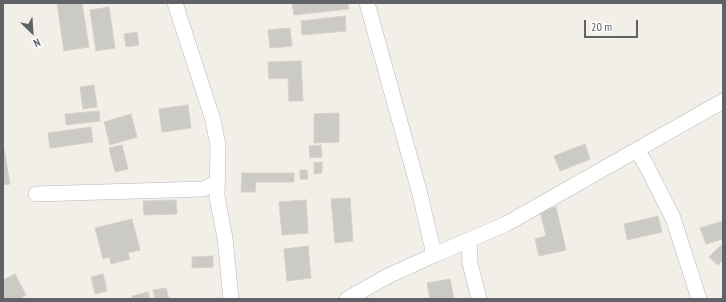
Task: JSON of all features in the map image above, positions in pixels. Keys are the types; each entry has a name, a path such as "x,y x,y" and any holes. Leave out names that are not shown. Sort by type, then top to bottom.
{"street":[{"path":"175,3 213,120 218,146 212,190 224,238 231,299"},
{"path":"367,3 420,194 434,255"},
{"path":"347,299 388,276 506,224 723,101"},
{"path":"635,151 643,158 673,218 699,299"},
{"path":"36,194 212,190"},
{"path":"469,240 470,263 479,299"}],"building":[{"path":"57,3 82,3 89,47 64,51"},
{"path":"292,3 348,3 349,9 294,15"},
{"path":"109,7 115,48 96,51 90,10"},
{"path":"345,16 346,31 302,35 301,21"},
{"path":"290,28 292,46 270,48 268,30"},
{"path":"137,32 139,45 126,47 124,34"},
{"path":"301,61 303,101 289,101 288,78 269,79 268,62"},
{"path":"94,85 97,107 83,109 80,87"},
{"path":"188,105 191,128 162,132 159,109"},
{"path":"99,111 100,121 66,125 65,114"},
{"path":"339,113 339,142 314,143 314,114"},
{"path":"131,114 137,137 110,145 104,122"},
{"path":"91,127 93,142 50,148 48,133"},
{"path":"3,143 10,184 3,185"},
{"path":"585,144 590,159 560,171 554,156"},
{"path":"122,145 128,169 115,172 109,148"},
{"path":"321,145 322,157 310,158 309,146"},
{"path":"322,162 322,173 314,174 314,163"},
{"path":"300,170 307,170 308,179 300,179"},
{"path":"242,173 294,173 294,182 256,182 255,192 241,192"},
{"path":"350,198 353,241 335,243 331,199"},
{"path":"176,200 177,214 144,215 143,201"},
{"path":"306,200 308,233 282,235 279,202"},
{"path":"556,207 566,250 539,256 535,239 546,236 540,211"},
{"path":"658,216 662,232 627,240 624,224"},
{"path":"132,219 140,250 128,253 130,259 111,264 109,257 103,259 95,228"},
{"path":"723,221 723,239 706,244 700,228"},
{"path":"721,245 723,260 718,265 709,257"},
{"path":"308,246 311,278 287,281 284,249"},
{"path":"213,256 213,267 192,268 192,257"},
{"path":"15,274 26,295 18,299 3,299 3,280"},
{"path":"103,274 107,291 95,294 91,277"},
{"path":"450,279 454,299 430,299 427,283"},
{"path":"166,288 169,299 155,299 153,290"},
{"path":"148,292 150,299 133,299 132,296"}]}
